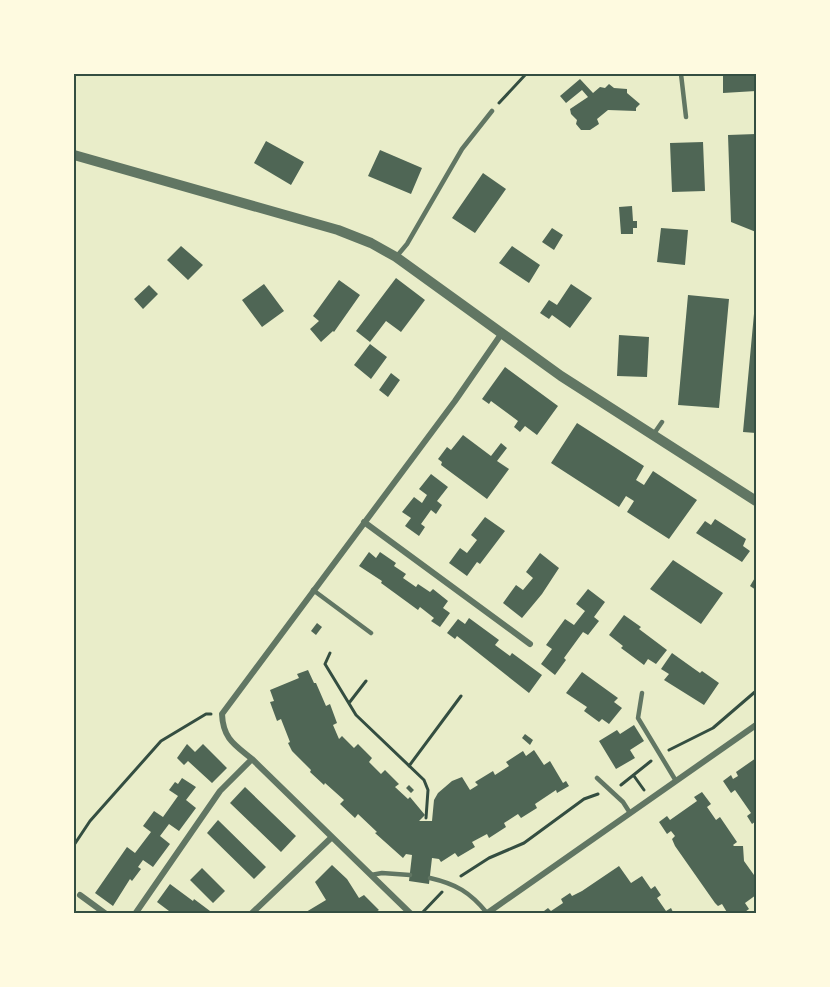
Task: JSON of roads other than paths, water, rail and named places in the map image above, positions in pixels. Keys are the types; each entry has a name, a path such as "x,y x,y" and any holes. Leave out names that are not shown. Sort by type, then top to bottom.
{"street":[{"path":"74,155 338,230 371,243 396,257 561,376 756,501"},
{"path":"411,914 252,759 227,738 222,726 222,714 455,401 502,333"},
{"path":"364,522 530,644"},
{"path":"487,913 756,725"},
{"path":"135,914 220,791 252,759"},
{"path":"251,914 332,837"},
{"path":"80,895 106,914"}],"lane":[{"path":"681,74 686,117"},
{"path":"396,257 407,244 462,149 492,111"},
{"path":"653,435 662,422"},
{"path":"313,590 371,633"},
{"path":"642,693 638,718 676,781"},
{"path":"597,778 623,802 630,813"},
{"path":"371,875 382,873 410,875"},
{"path":"430,878 451,883 477,901 487,913"}]}
